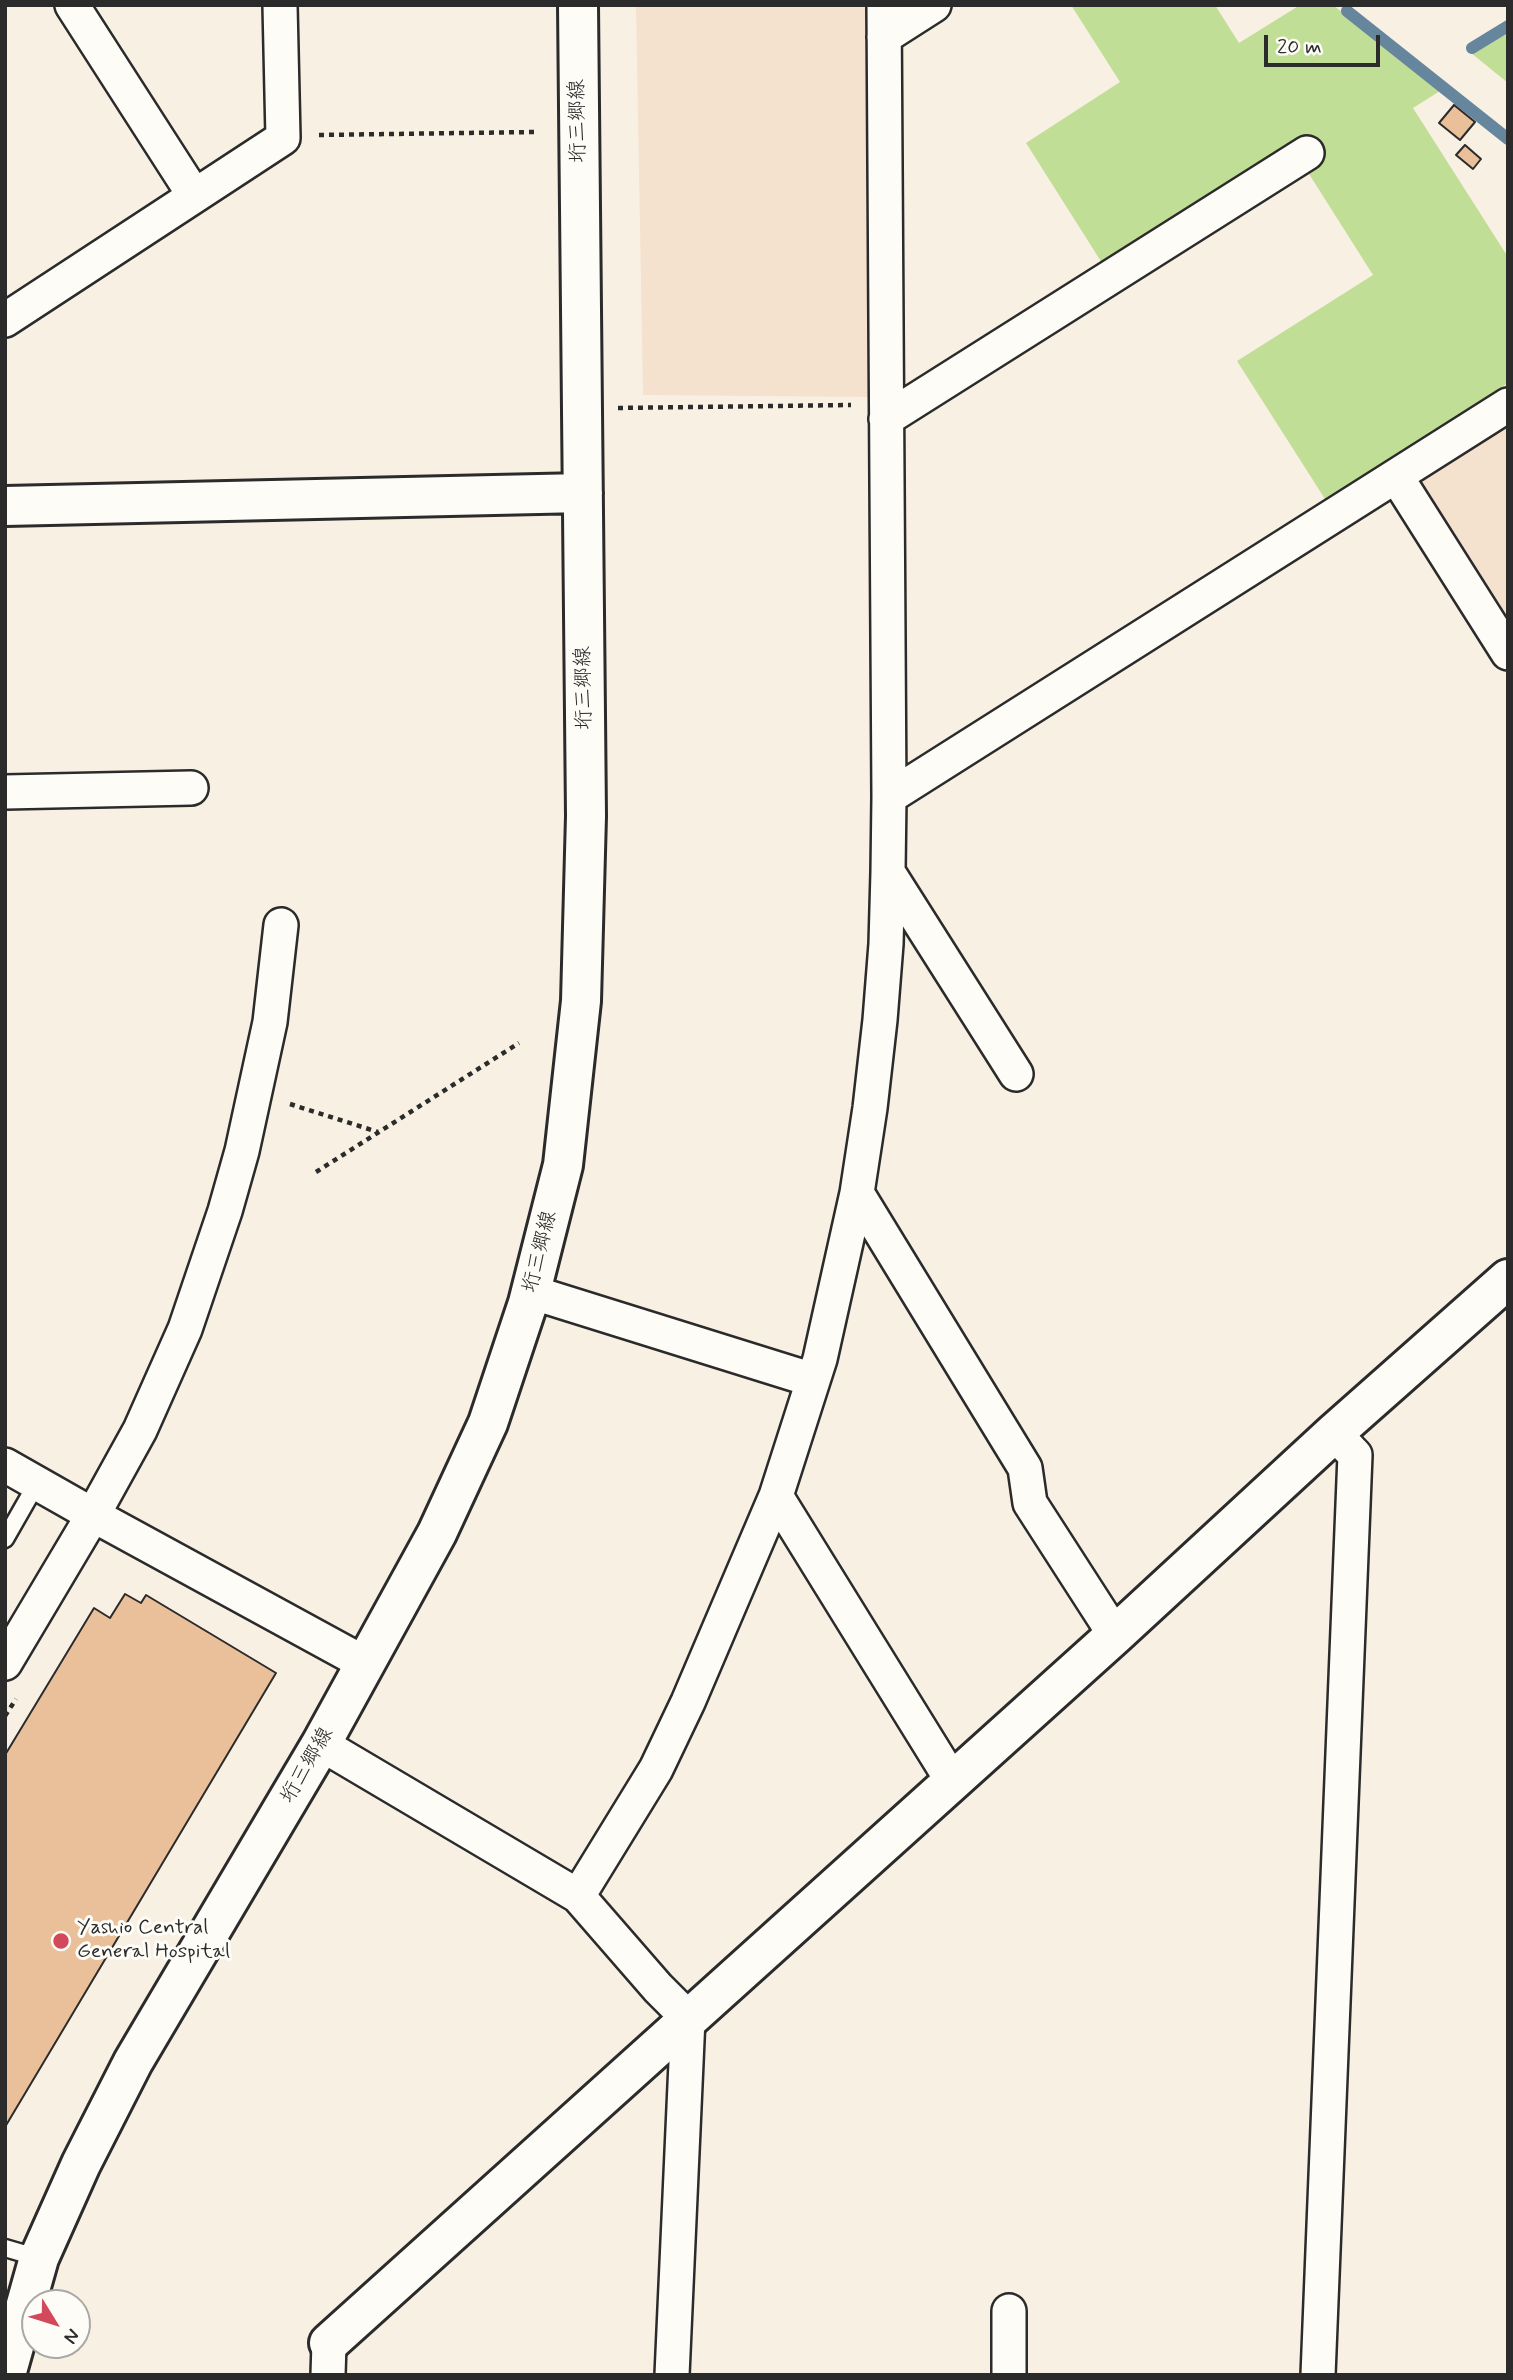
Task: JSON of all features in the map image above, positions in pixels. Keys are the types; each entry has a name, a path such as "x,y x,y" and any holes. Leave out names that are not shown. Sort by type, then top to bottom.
{"street":[{"path":"72,5 194,195"},
{"path":"5,320 283,136 280,5"},
{"name":"垳三郷線","path":"6,2375 22,2253 80,2164 133,2062 366,1664 437,1533 488,1423 531,1292 563,1165 581,1001 586,816 578,5"},
{"path":"578,1896 656,1769 688,1702 776,1496 813,1380 841,1272 856,1193 870,1108 880,1020 888,872 884,21 934,5"},
{"path":"886,412 1307,153"},
{"path":"889,797 1508,405"},
{"path":"1396,476 1508,653"},
{"path":"5,506 583,492"},
{"path":"5,792 191,788"},
{"path":"888,872 1016,1074"},
{"path":"5,1663 140,1430 185,1329 225,1211 242,1151 270,1022 281,925"},
{"path":"856,1193 1025,1468 1030,1503 1115,1635"},
{"path":"328,2359 688,2018 1508,1279"},
{"path":"531,1292 813,1380"},
{"path":"1318,2375 1355,1455 1334,1433"},
{"path":"5,1465 366,1664"},
{"path":"776,1496 953,1782"},
{"path":"321,1744 578,1896 658,1988 688,2018 672,2375"},
{"path":"1009,2311 1009,2375"}],"lane":[{"path":"5,1539 37,1483"}],"path":[{"path":"283,136 534,132"},
{"path":"617,408 886,412"},
{"path":"316,1172 519,1043"},
{"path":"255,1093 379,1132"}],"shaded area":[{"path":"636,5 865,5 868,397 643,395"},
{"path":"1508,422 1508,617 1419,478"}],"green space":[{"path":"1071,5 1215,5 1239,43 1300,5 1333,5 1440,91 1413,108 1508,257 1508,383 1325,499 1237,361 1373,275 1309,174 1321,165 1301,135 1102,263 1026,143 1120,82"},
{"path":"1508,30 1508,83 1471,53"}],"building":[{"path":"1454,105 1475,122 1460,140 1439,123"},
{"path":"1465,145 1481,159 1473,169 1456,155"},
{"name":"Yashio Central General Hospital","path":"125,1594 141,1603 146,1595 276,1673 5,2127 5,1755 94,1608 110,1618"}],"waterway":[{"path":"1347,11 1508,139"},
{"path":"1472,48 1508,26"}],"place":[{"name":"Yashio Central General Hospital","path":"61,1941"}]}
